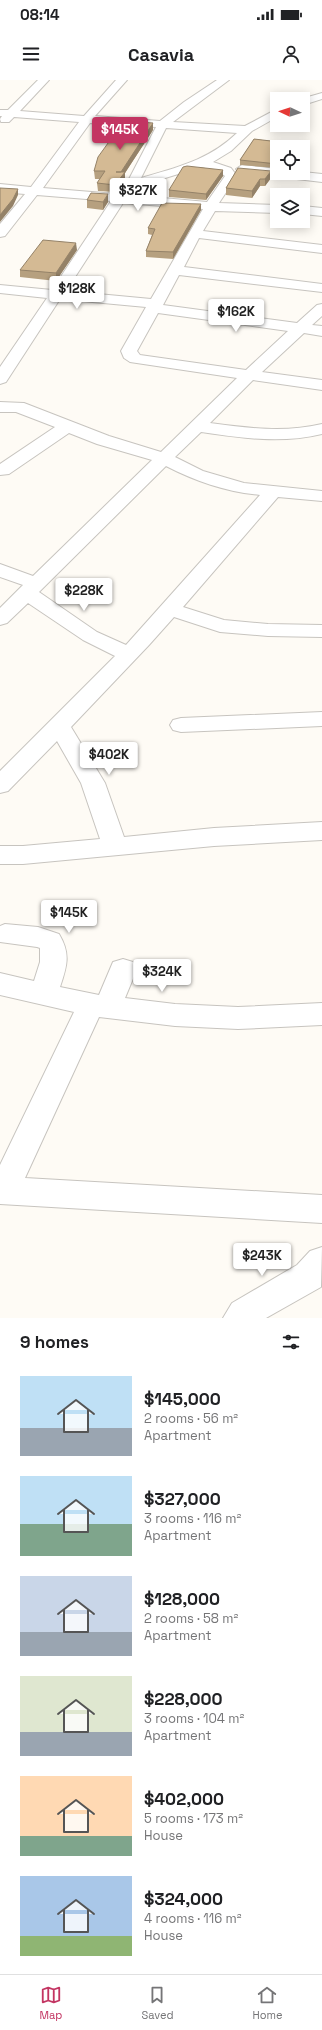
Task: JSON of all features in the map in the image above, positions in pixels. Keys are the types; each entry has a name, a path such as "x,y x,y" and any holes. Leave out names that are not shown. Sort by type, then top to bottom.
{"street":[{"path":"0,126 6,113 44,80"},
{"path":"0,232 34,191 87,119 122,80"},
{"path":"0,379 55,294 120,198 132,184 163,124 188,104 224,80"},
{"path":"310,100 322,96"},
{"path":"6,113 248,130"},
{"path":"132,184 186,169 201,162 227,149 248,130 270,116"},
{"path":"201,162 224,169 230,172 231,176 195,234 129,351 129,355 132,357 322,385"},
{"path":"224,169 245,169 322,178"},
{"path":"0,188 211,206 270,209"},
{"path":"310,211 322,212"},
{"path":"195,234 322,249"},
{"path":"175,270 322,288"},
{"path":"0,289 155,306 322,331"},
{"path":"0,619 297,328 322,308"},
{"path":"0,407 18,407 103,440 164,458 196,475 244,488 322,496"},
{"path":"3,470 68,426"},
{"path":"197,426 279,437 300,435 322,429"},
{"path":"0,786 129,654 274,490"},
{"path":"0,570 30,588 90,636 129,654"},
{"path":"168,609 207,620 220,626 268,630 322,631"},
{"path":"181,725 322,719"},
{"path":"59,726 93,783 116,846"},
{"path":"0,855 23,855 214,837 322,831"},
{"path":"5,934 44,938 53,945 56,952 44,994"},
{"path":"123,969 100,1006 2,1190 322,1209"},
{"path":"0,984 100,1006 176,1015 238,1018 296,1014 322,1014"},
{"path":"240,1318 241,1315 254,1307 311,1275 322,1262"}],"building":[{"path":"124,121 153,123 121,172 125,172 115,185 97,183 105,171 94,171 98,157"},
{"path":"254,139 270,141 270,163 240,160"},
{"path":"187,166 223,170 206,194 169,190 183,167"},
{"path":"238,168 270,171 265,179 260,179 252,191 226,188"},
{"path":"0,188 18,189 13,199 0,215"},
{"path":"91,193 108,194 103,202 87,200"},
{"path":"162,203 201,204 173,252 146,251 155,229 148,228"},
{"path":"43,240 76,243 56,273 20,270"}]}
